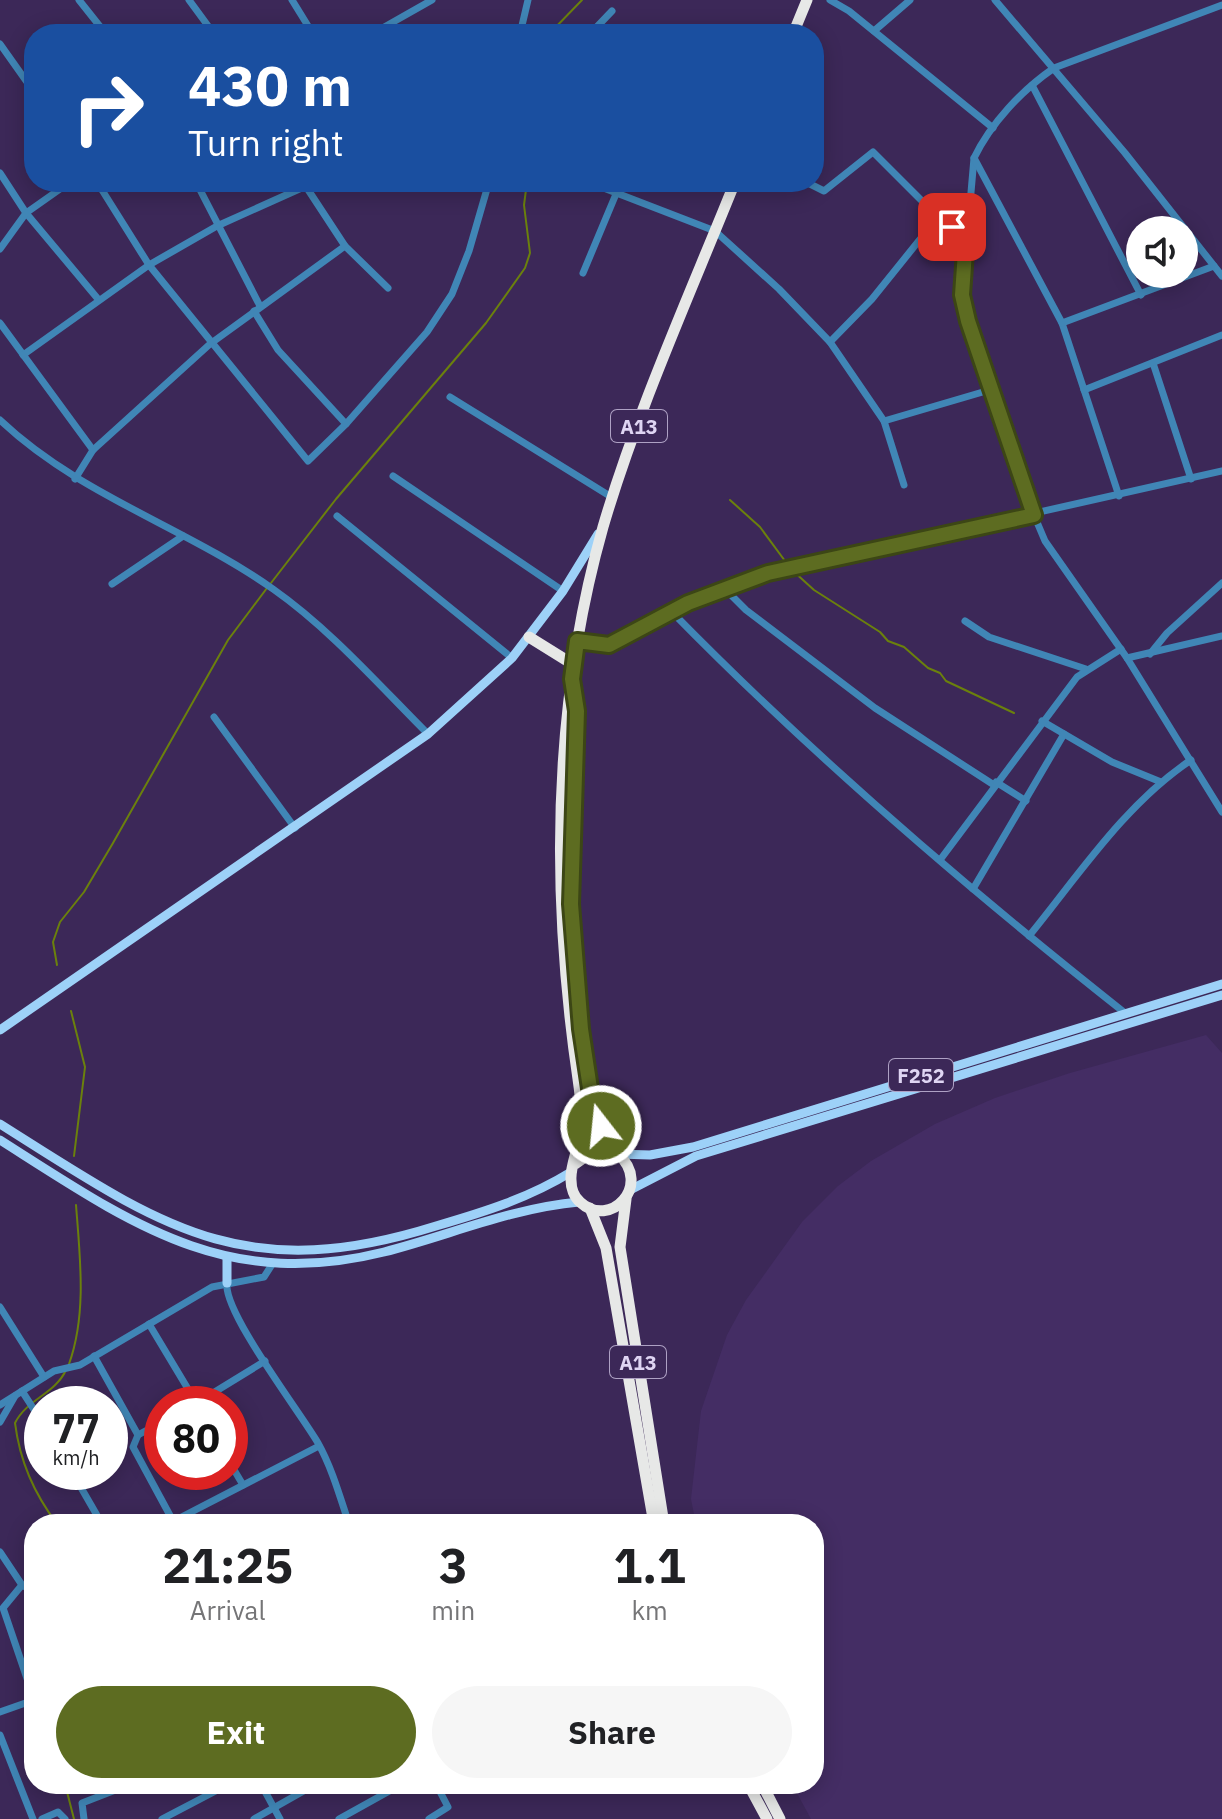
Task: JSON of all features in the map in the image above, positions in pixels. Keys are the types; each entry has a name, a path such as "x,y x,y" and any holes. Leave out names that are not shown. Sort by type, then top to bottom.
{"highway":[{"path":"797,24 807,0"},
{"name":"A13","path":"652,1514 606,1248 584,1205 573,1193 573,1168 582,1114 563,964 559,847 577,641 604,525 731,192"},
{"path":"529,637 574,665"},
{"name":"A13","path":"572,679 577,711 570,846 574,962 591,1095 616,1152 631,1169 620,1247 662,1514"},
{"path":"573,1168 596,1149 616,1152"},
{"path":"584,1205 609,1209 628,1194"},
{"path":"753,1794 767,1819"},
{"path":"767,1794 780,1819"}],"main road":[{"path":"0,1030 428,734 512,658 563,591 604,525"},
{"name":"F252","path":"616,1152 650,1155 693,1147 1222,984"},
{"name":"F252","path":"628,1194 696,1156 1222,995"},
{"path":"0,1124 154,1218 213,1239 268,1250 329,1250 391,1240 513,1202 573,1168"},
{"path":"0,1140 140,1224 227,1258 273,1263 357,1258 516,1212 584,1205"},
{"path":"227,1258 227,1283"}],"street":[{"path":"79,0 98,24"},
{"path":"189,0 207,24"},
{"path":"292,0 307,24"},
{"path":"390,24 432,0"},
{"path":"522,24 528,0"},
{"path":"830,0 841,3 993,128"},
{"path":"874,31 910,0"},
{"path":"995,0 1222,276"},
{"path":"1222,5 1054,68 1032,85 993,128 974,158 962,295 1045,541 1127,658 1222,812"},
{"path":"600,24 612,11"},
{"path":"0,44 24,78"},
{"path":"1032,85 1141,295"},
{"path":"824,191 873,152 938,217 966,237"},
{"path":"974,158 1062,323 1119,496"},
{"path":"0,173 26,213 98,299"},
{"path":"0,249 26,213 56,192"},
{"path":"103,192 149,265 308,461 346,424 427,332 452,294 469,251 486,192"},
{"path":"201,192 278,350 346,424"},
{"path":"23,355 149,265 217,226 288,192"},
{"path":"310,192 345,246 388,288"},
{"path":"611,192 715,231 830,342 884,421 904,485"},
{"path":"583,273 616,194"},
{"path":"830,342 872,299 938,217"},
{"path":"75,479 93,450 210,344 345,246"},
{"path":"1062,323 1214,266"},
{"path":"0,323 93,450"},
{"path":"1084,390 1222,335"},
{"path":"1153,363 1191,479"},
{"path":"884,421 993,389"},
{"path":"450,397 613,498"},
{"path":"0,420 23,442 75,479 274,589 360,665 428,734"},
{"path":"577,641 609,645 724,588 768,573 1222,471"},
{"path":"393,476 563,591"},
{"path":"337,516 512,658"},
{"path":"112,584 183,536"},
{"path":"1150,654 1167,633 1222,583"},
{"path":"724,588 746,610 875,708 1026,801"},
{"path":"673,613 804,743 973,889 1125,1013"},
{"path":"965,621 989,637 1086,669"},
{"path":"1127,658 1222,636"},
{"path":"940,860 1042,721 1086,669 1121,649"},
{"path":"214,717 295,828"},
{"path":"1042,721 1112,762 1161,782"},
{"path":"973,889 1064,734"},
{"path":"1029,936 1114,832 1161,782 1191,760"},
{"path":"35,1386 44,1377 94,1356 212,1287 264,1277 273,1263"},
{"path":"227,1283 226,1291 236,1312 319,1446 345,1514"},
{"path":"0,1307 44,1377"},
{"path":"149,1324 185,1386"},
{"path":"94,1356 138,1435"},
{"path":"225,1386 265,1361"},
{"path":"0,1405 24,1397"},
{"path":"0,1422 24,1397"},
{"path":"144,1432 138,1435 133,1447 166,1514"},
{"path":"248,1482 319,1446"},
{"path":"82,1490 96,1514"},
{"path":"188,1514 234,1490"},
{"path":"0,1552 22,1585 3,1608 24,1670"},
{"path":"0,1712 24,1703"},
{"path":"0,1735 33,1819"},
{"path":"84,1819 82,1803 105,1794"},
{"path":"162,1819 210,1794"},
{"path":"266,1794 280,1819"},
{"path":"254,1819 298,1794"},
{"path":"339,1819 384,1794"},
{"path":"429,1819 448,1807 441,1794"},
{"path":"42,1819 58,1812 65,1819"}],"shaded area":[{"path":"1206,1035 1222,1053 1222,1819 811,1819 797,1794 824,1794 824,1514 694,1514 691,1499 701,1411 727,1335 746,1300 802,1222 838,1186 871,1161 935,1124 995,1098 1070,1073"}],"waterway":[{"path":"559,24 582,0"},
{"path":"271,583 336,499 486,323 525,268 530,253 524,205 526,192"},
{"path":"730,500 760,527 788,565"},
{"path":"792,570 814,590 880,632 888,641 904,647 928,668 940,673 946,681 1014,713"},
{"path":"57,965 53,942 60,922 84,892 228,640 267,588"},
{"path":"71,1011 85,1067 74,1156"},
{"path":"69,1364 75,1345 80,1305 76,1205"},
{"path":"50,1514 29,1476 15,1423 26,1408 55,1385 66,1370"},
{"path":"68,1794 74,1819"}],"route":[{"path":"601,1126 591,1095 581,1029 571,904 570,846 577,711 572,679 577,641 609,645 632,636 688,603 768,573 1034,515 968,321 962,295 966,237 952,227"}]}
